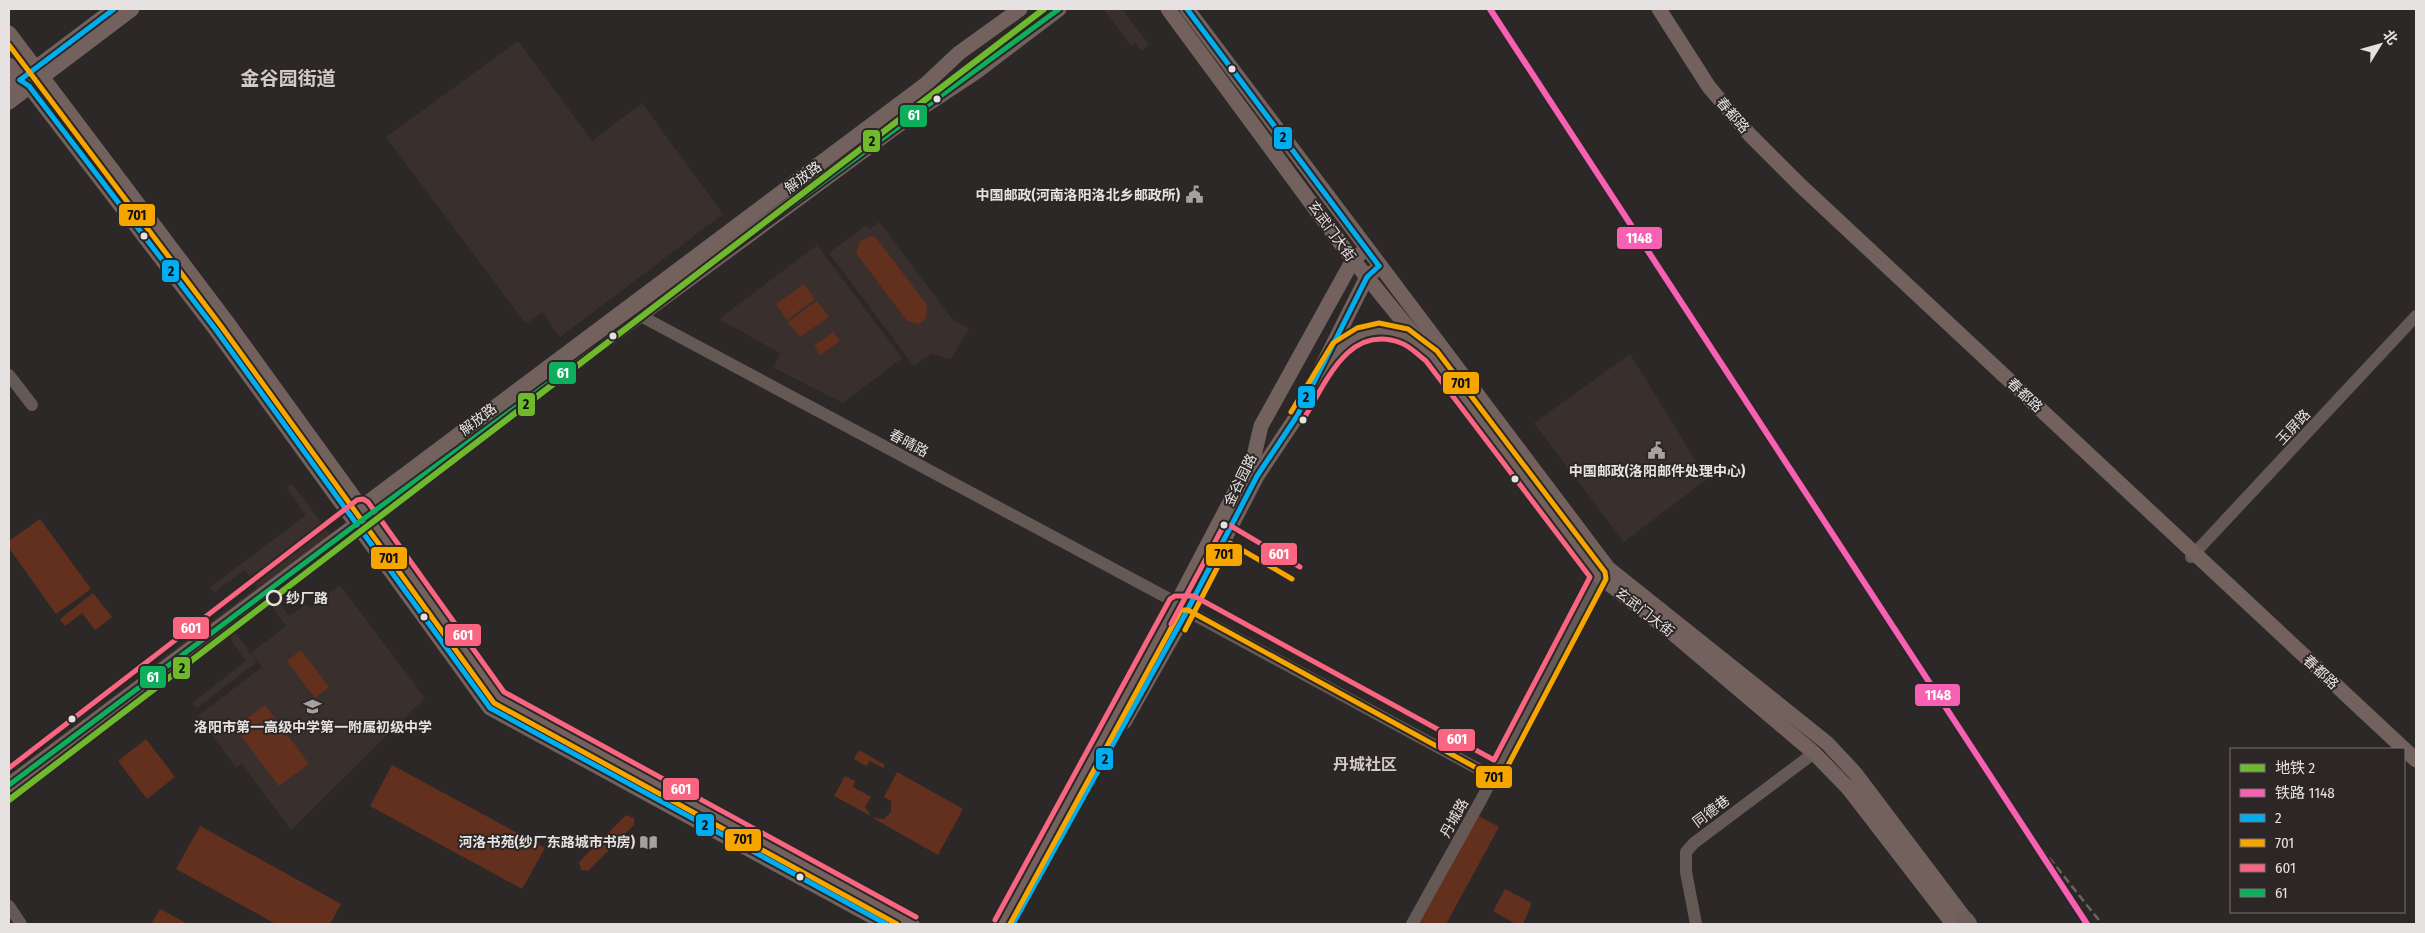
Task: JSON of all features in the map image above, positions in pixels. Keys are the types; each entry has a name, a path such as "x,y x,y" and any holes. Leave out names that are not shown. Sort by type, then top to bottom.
{"main road":[{"path":"38,73 114,9"},
{"path":"9,102 19,85 132,9"},
{"name":"解放路","path":"9,777 634,310 926,84 959,53 1020,9"},
{"name":"解放路","path":"634,310 923,107 976,72 1059,9"},
{"name":"玄武门大街","path":"1168,9 1353,260 1603,572 1814,753 1848,788 1959,924"},
{"name":"玄武门大街","path":"1187,9 1380,266 1603,572 1826,744 1855,773 1959,924"},
{"name":"春都路","path":"1654,9 1705,91 1747,140 1804,196 2403,748"},
{"name":"春都路","path":"1659,9 1709,87 1750,135 1807,192 2397,748"},
{"path":"9,34 228,322 490,708 886,924"},
{"path":"9,65 19,85 166,263 499,698 912,924"},
{"name":"金谷园路","path":"1002,924 1185,606 1254,456 1261,426 1353,260 1366,249"},
{"name":"金谷园路","path":"1013,924 1257,476 1310,391 1367,277 1380,266"},
{"path":"1310,391 1339,348 1360,335 1379,330 1406,336 1431,356"},
{"name":"解放路","path":"9,785 360,515"},
{"name":"春都路","path":"2405,750 2416,760"},
{"path":"2405,756 2416,766"}],"street":[{"name":"春晴路","path":"634,310 1495,774"},
{"name":"玉屏路","path":"2193,555 2416,316"},
{"path":"9,375 32,405"},
{"name":"丹城路","path":"1412,924 1603,572"},
{"name":"同德巷","path":"1696,924 1686,872 1686,852 1694,843 1814,753"},
{"path":"9,906 21,924"}],"shaded area":[{"path":"1104,9 1122,9 1149,45 1141,51 1135,43 1131,46"},
{"path":"518,41 592,141 642,103 723,214 560,337 542,312 526,324 386,137"},
{"path":"879,222 952,319 969,329 951,359 931,354 914,366 829,253 866,225 870,229"},
{"path":"872,236 877,239 927,305 926,318 919,324 907,321 856,253 860,241"},
{"path":"817,245 902,358 843,403 774,368 780,353 719,319"},
{"path":"804,284 815,299 787,320 776,304"},
{"path":"817,301 829,317 800,337 788,322"},
{"path":"833,332 840,341 820,355 814,346"},
{"path":"1630,354 1707,479 1624,542 1534,423"},
{"name":"洛阳市第一高级中学第一附属初级中学","path":"292,483 342,550 277,600 289,616 306,604 309,608 340,585 425,698 291,830 242,764 236,768 198,716 262,667 251,653 286,626 271,605 235,632 257,662 197,708 193,702 246,661 229,637 170,682 156,663 257,587 245,570 214,593 210,587 306,515 286,488"},
{"path":"40,519 91,589 56,614 9,548 9,541"},
{"path":"93,593 112,617 95,630 82,613 65,626 60,619"},
{"path":"301,650 329,687 315,698 287,661"},
{"path":"265,705 309,764 279,786 234,727"},
{"path":"146,739 175,777 147,799 118,761"},
{"path":"859,750 885,765 883,768 870,761 866,766 854,759"},
{"path":"392,765 545,848 522,889 370,806"},
{"path":"897,772 963,809 938,855 873,818 884,819 891,812 891,801 884,797"},
{"path":"845,776 855,781 853,787 871,797 865,807 871,816 834,796"},
{"path":"626,815 634,818 634,825 588,871 581,870 579,862"},
{"path":"1477,815 1499,827 1446,924 1418,924"},
{"path":"200,826 341,904 330,924 276,924 176,869"},
{"path":"1505,889 1530,902 1531,905 1523,924 1516,924 1493,911"},
{"path":"160,909 188,924 151,924"}],"railway":[{"path":"2019,820 2102,924"}],"metro line":[{"name":"2","path":"9,800 1044,9"}],"rail line":[{"name":"1148","path":"1490,9 2087,924"}],"transit line":[{"name":"2","path":"20,80 114,9"},
{"name":"61","path":"9,785 358,523 1059,9"},
{"name":"2","path":"1187,9 1379,266"},
{"name":"701","path":"9,45 221,326 494,703 897,924"},
{"name":"2","path":"20,80 29,86 216,330 490,708 886,924"},
{"name":"2","path":"1013,924 1187,611 1257,476 1297,416 1367,277 1379,266"},
{"name":"701","path":"1010,924 1181,610 1188,610 1493,777 1499,777 1504,773 1606,579 1605,572 1437,351 1408,329 1379,323 1357,328 1333,343 1291,412"},
{"name":"601","path":"995,920 1170,599 1175,596 1194,596 1494,760 1590,577 1426,361 1404,344 1383,339 1367,341 1353,349 1330,374 1303,420"},
{"name":"601","path":"9,768 357,500 363,499 368,502 504,692 916,917"},
{"name":"601","path":"1171,624 1224,525 1231,526 1300,567"},
{"name":"701","path":"1185,630 1230,543 1292,579"}],"place":[{"name":"中国邮政(河南洛阳洛北乡邮政所)","path":"1194,195"},
{"name":"中国邮政(洛阳邮件处理中心)","path":"1657,451"},
{"name":"纱厂路","path":"274,598"},
{"name":"洛阳市第一高级中学第一附属初级中学","path":"313,707"},
{"name":"河洛书苑(纱厂东路城市书房)","path":"649,842"}],"district":[{"name":"金谷园街道","path":"288,78"},
{"name":"丹城社区","path":"1365,764"}]}
